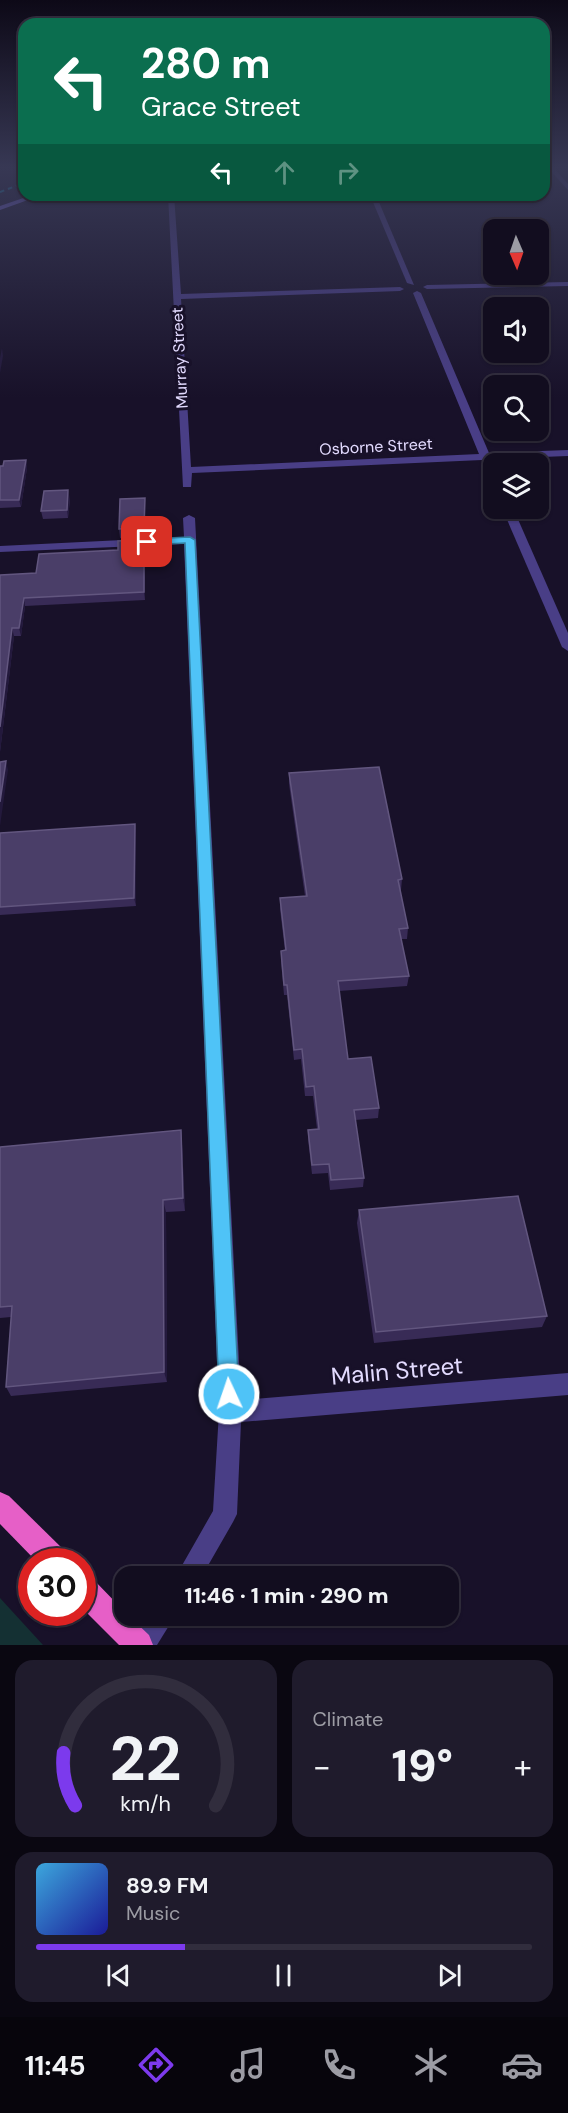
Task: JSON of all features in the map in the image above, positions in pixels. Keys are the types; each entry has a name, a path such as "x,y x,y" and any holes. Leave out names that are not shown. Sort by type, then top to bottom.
{"highway":[{"path":"0,1505 42,1548"},
{"path":"96,1602 140,1645"}],"street":[{"name":"Murray Street","path":"173,245 187,485"},
{"path":"394,245 411,283"},
{"path":"400,289 401,285 411,283 427,287 568,284"},
{"path":"176,297 400,289 417,294 426,291 427,287"},
{"path":"417,294 483,454"},
{"name":"Osborne Street","path":"549,454 568,453"},
{"name":"Osborne Street","path":"186,470 483,456"},
{"path":"189,518 230,1412 225,1514 194,1566"},
{"path":"512,519 568,647"},
{"path":"0,549 190,540"},
{"name":"Malin Street","path":"230,1412 568,1384"},
{"path":"140,1645 154,1626"}],"green space":[{"path":"0,1598 18,1618 18,1626 26,1626 43,1645 0,1645"}],"building":[{"path":"26,460 19,500 0,500 0,466 3,466 4,461"},
{"path":"68,490 67,510 41,511 44,491"},
{"path":"145,498 144,528 119,529 120,499"},
{"path":"144,540 144,592 24,598 19,628 12,628 0,727 0,575 36,573 39,554 118,550 118,541"},
{"path":"6,761 0,802 0,762"},
{"path":"379,767 402,879 398,880 408,928 399,929 409,976 338,981 348,1059 371,1057 379,1108 354,1110 364,1178 331,1180 329,1164 312,1165 308,1130 319,1129 314,1086 306,1087 302,1049 294,1050 287,985 284,985 281,951 286,950 280,898 307,896 289,773"},
{"path":"135,824 134,898 0,907 0,833"},
{"path":"181,1130 183,1198 163,1200 164,1372 6,1387 12,1306 0,1307 0,1147"},
{"path":"518,1196 547,1316 376,1332 359,1210"}],"route":[{"path":"147,542 190,540 229,1394"}]}
